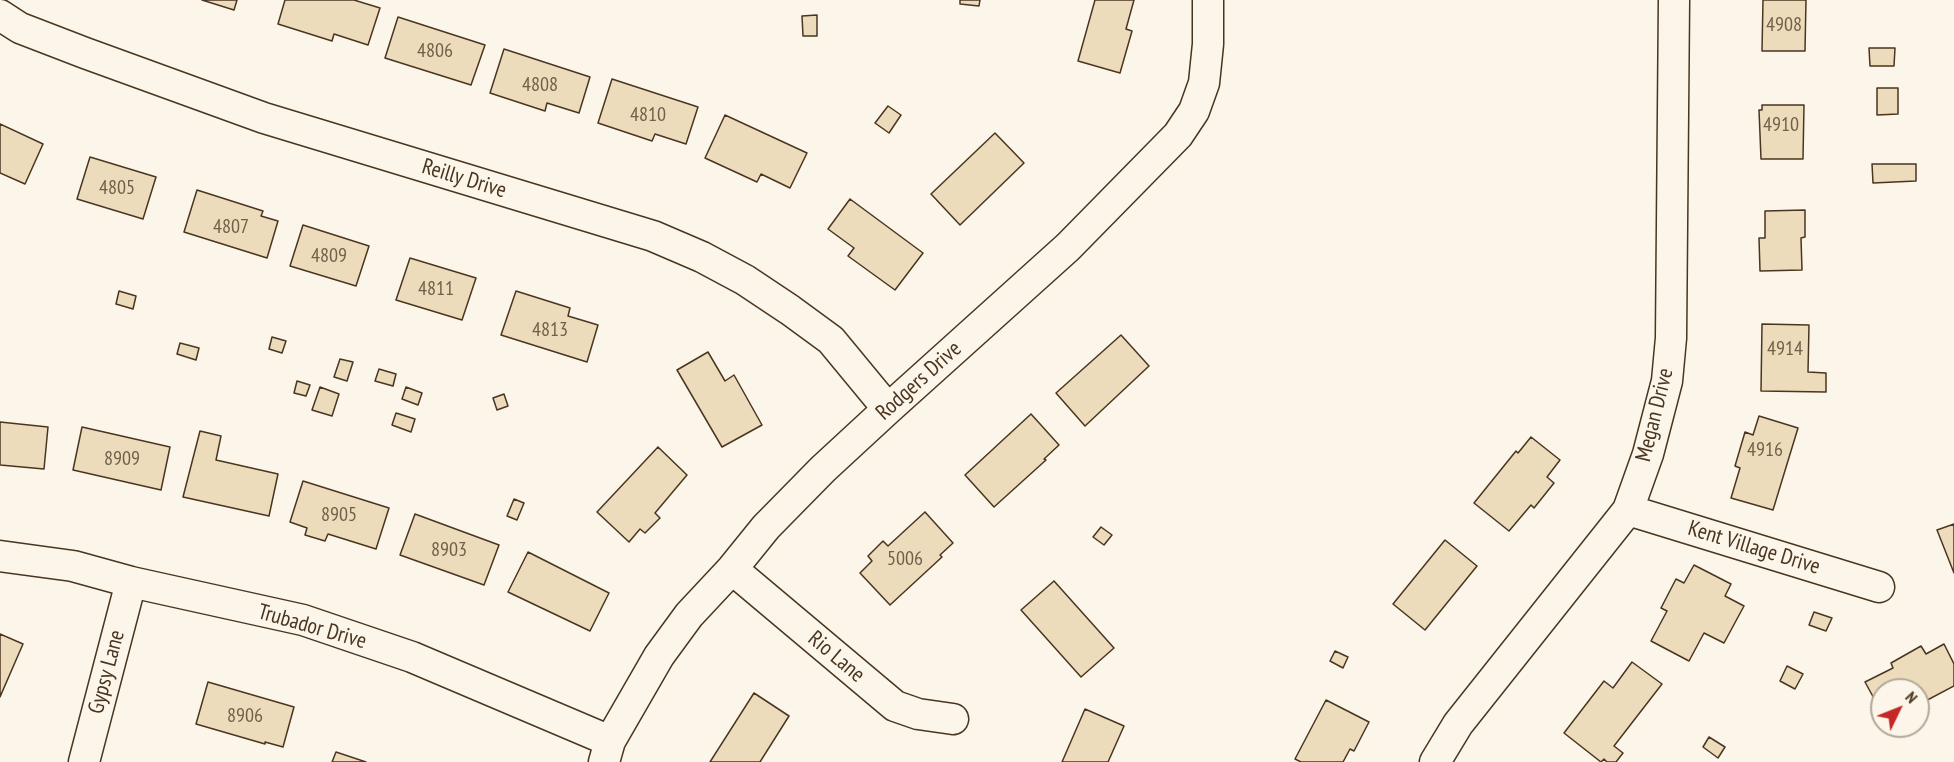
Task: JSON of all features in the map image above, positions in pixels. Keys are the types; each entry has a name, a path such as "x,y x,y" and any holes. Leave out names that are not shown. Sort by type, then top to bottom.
{"street":[{"name":"Rodgers Drive","path":"607,752 658,656 689,615 732,569 766,527 823,469 1068,247 1178,135 1194,111 1204,82 1209,0"},
{"name":"Megan Drive","path":"1435,762 1458,724 1628,510 1648,454 1667,381 1671,338 1674,0"},
{"name":"Reilly Drive","path":"0,15 20,28 85,54 264,118 653,236 702,257 745,280 790,309 831,340 888,409"},
{"name":"Kent Village Drive","path":"1628,510 1879,587"},
{"name":"Trubador Drive","path":"0,556 73,566 131,582 303,620 412,657 607,752"},
{"name":"Rio Lane","path":"732,569 895,706 918,714 953,719"},
{"name":"Gypsy Lane","path":"84,762 131,582"}],"building":[{"path":"202,0 237,0 234,10"},
{"path":"285,0 354,0 380,8 368,45 334,34 332,41 278,24"},
{"path":"960,0 980,0 979,6 960,4"},
{"path":"1095,0 1134,0 1126,29 1132,31 1120,73 1078,61"},
{"path":"1763,0 1806,0 1805,51 1762,51"},
{"path":"817,15 817,36 803,36 802,16"},
{"path":"398,17 485,45 471,85 385,58"},
{"path":"1869,48 1895,48 1894,66 1870,66"},
{"path":"504,49 590,77 579,113 547,103 545,111 490,93"},
{"path":"612,79 698,107 686,144 655,134 652,141 598,123"},
{"path":"1877,88 1898,88 1898,114 1877,115"},
{"path":"1762,105 1804,105 1803,159 1761,159 1759,110 1762,110"},
{"path":"888,106 901,115 889,133 875,123"},
{"path":"725,115 807,153 790,188 761,174 757,182 705,158"},
{"path":"0,124 43,144 25,184 0,173"},
{"path":"995,133 1024,163 960,225 931,194"},
{"path":"90,157 156,177 143,219 77,199"},
{"path":"1872,164 1916,164 1916,181 1873,183"},
{"path":"197,190 263,211 261,216 278,221 267,258 184,232"},
{"path":"850,199 923,253 895,290 848,256 854,248 828,229"},
{"path":"1805,210 1805,237 1801,238 1802,270 1760,271 1759,238 1765,238 1765,211"},
{"path":"303,225 369,246 356,286 290,266"},
{"path":"410,258 476,278 462,320 396,300"},
{"path":"119,291 136,296 133,309 116,304"},
{"path":"516,291 570,308 568,316 598,325 587,362 501,335"},
{"path":"1762,324 1809,325 1808,372 1826,373 1826,392 1761,391"},
{"path":"1121,335 1149,366 1085,426 1056,393"},
{"path":"272,337 286,341 282,353 269,349"},
{"path":"180,343 199,348 196,360 177,354"},
{"path":"708,352 725,381 734,375 762,425 722,447 677,370"},
{"path":"340,359 353,362 347,381 334,377"},
{"path":"379,369 396,374 393,386 375,381"},
{"path":"297,381 310,385 306,396 294,393"},
{"path":"320,387 339,394 332,416 312,410"},
{"path":"406,387 422,393 418,405 402,399"},
{"path":"504,394 508,406 497,410 493,398"},
{"path":"396,413 415,419 411,432 392,425"},
{"path":"1031,414 1059,445 1044,459 1046,460 994,507 965,475"},
{"path":"1759,416 1798,428 1773,510 1731,498 1740,468 1735,466 1745,432 1753,435"},
{"path":"0,422 48,427 44,469 0,465"},
{"path":"82,427 170,447 161,490 73,470"},
{"path":"200,431 221,436 216,460 278,474 269,516 183,497"},
{"path":"1531,437 1560,460 1547,477 1554,483 1534,508 1531,505 1509,531 1474,503 1516,451 1518,453"},
{"path":"658,447 687,475 655,513 660,518 645,533 640,529 629,542 597,512"},
{"path":"303,481 389,508 376,549 328,534 325,541 305,535 307,528 290,522"},
{"path":"514,499 524,503 517,520 507,516"},
{"path":"925,512 953,543 940,555 942,557 890,605 860,573 872,561 868,556 883,541 888,546"},
{"path":"415,514 499,545 484,585 400,555"},
{"path":"1954,524 1954,573 1937,530"},
{"path":"1101,527 1112,535 1104,545 1093,537"},
{"path":"1445,540 1477,566 1425,630 1393,604"},
{"path":"528,552 609,593 590,631 508,592"},
{"path":"1694,565 1731,584 1725,596 1744,606 1724,643 1704,633 1689,661 1651,641 1667,611 1661,608 1676,579 1684,583"},
{"path":"1054,581 1114,648 1081,677 1021,610"},
{"path":"1814,612 1832,618 1826,631 1809,625"},
{"path":"0,634 23,644 0,697"},
{"path":"1944,644 1954,664 1954,686 1930,699 1930,678 1873,678 1893,668 1891,663 1921,646 1926,654"},
{"path":"1335,651 1348,657 1343,668 1330,661"},
{"path":"1632,662 1662,684 1614,746 1623,753 1616,762 1607,762 1604,759 1601,762 1564,733 1604,681 1613,688"},
{"path":"1787,666 1803,674 1795,689 1780,681"},
{"path":"1870,680 1870,691 1865,682"},
{"path":"208,682 294,707 283,747 196,724"},
{"path":"754,693 789,716 760,762 710,762"},
{"path":"1326,700 1369,722 1354,751 1350,749 1343,762 1301,762 1295,759"},
{"path":"1085,709 1124,726 1108,762 1062,762"},
{"path":"1709,737 1725,747 1718,758 1703,747"},
{"path":"336,752 366,762 332,762"}]}
